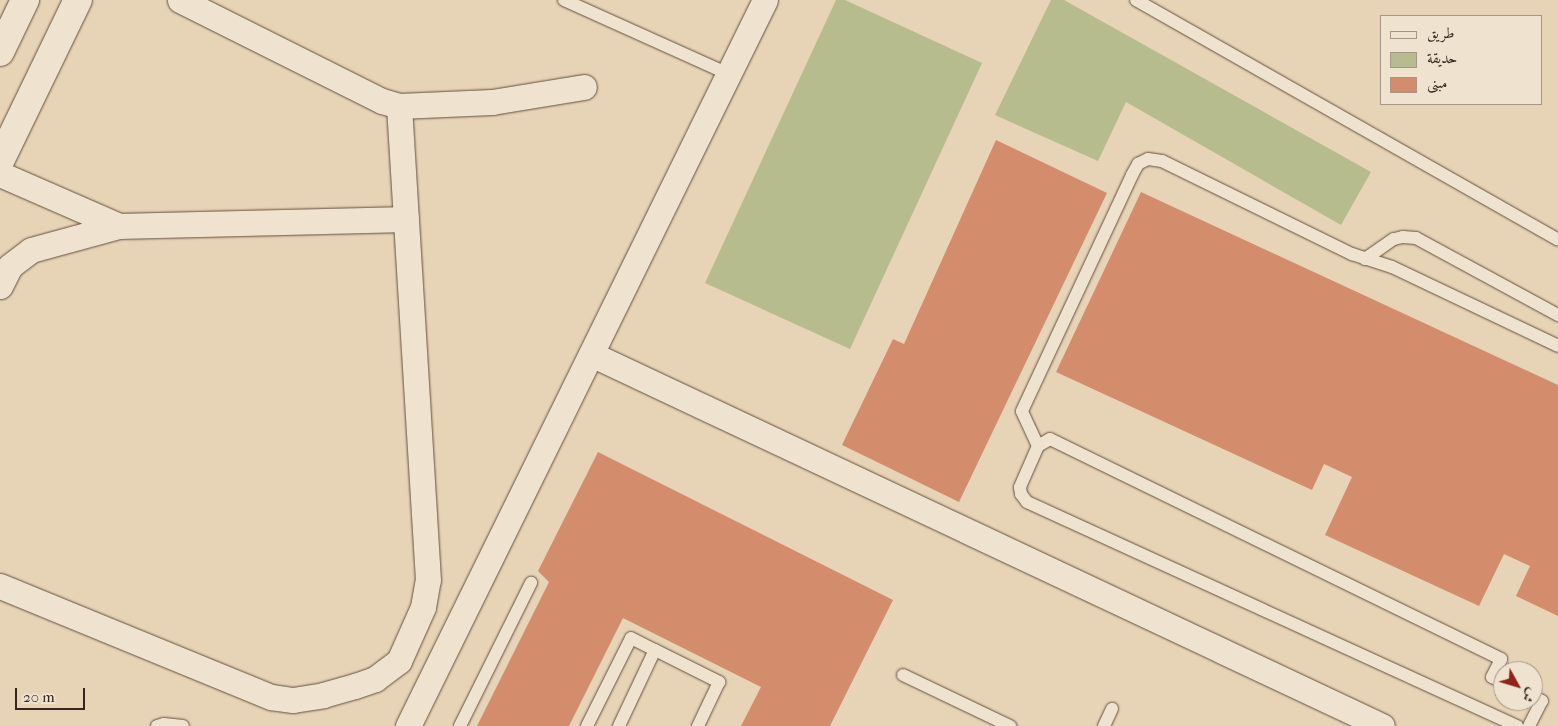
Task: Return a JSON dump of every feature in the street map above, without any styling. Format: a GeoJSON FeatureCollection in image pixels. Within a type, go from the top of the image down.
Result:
{"type":"FeatureCollection","features":[{"type":"Feature","properties":{"kind":"street"},"geometry":{"type":"LineString","coordinates":[[0,52],[25,0]]}},
{"type":"Feature","properties":{"kind":"street"},"geometry":{"type":"LineString","coordinates":[[0,161],[78,0]]}},
{"type":"Feature","properties":{"kind":"street"},"geometry":{"type":"LineString","coordinates":[[180,0],[382,101],[398,106],[492,102],[584,87]]}},
{"type":"Feature","properties":{"kind":"street"},"geometry":{"type":"LineString","coordinates":[[408,726],[765,0]]}},
{"type":"Feature","properties":{"kind":"street"},"geometry":{"type":"LineString","coordinates":[[0,586],[271,697],[293,700],[323,695],[375,679],[399,661],[423,607],[428,580],[398,106]]}},
{"type":"Feature","properties":{"kind":"street"},"geometry":{"type":"LineString","coordinates":[[0,174],[119,226]]}},
{"type":"Feature","properties":{"kind":"street"},"geometry":{"type":"LineString","coordinates":[[0,286],[10,266],[31,250],[119,226],[406,219]]}},
{"type":"Feature","properties":{"kind":"street"},"geometry":{"type":"LineString","coordinates":[[591,354],[1382,726]]}},
{"type":"Feature","properties":{"kind":"lane"},"geometry":{"type":"LineString","coordinates":[[564,0],[729,74]]}},
{"type":"Feature","properties":{"kind":"lane"},"geometry":{"type":"LineString","coordinates":[[1136,0],[1558,240]]}},
{"type":"Feature","properties":{"kind":"lane"},"geometry":{"type":"LineString","coordinates":[[1038,446],[1022,411],[1132,175],[1138,164],[1148,159],[1162,161],[1365,258],[1392,268],[1558,346]]}},
{"type":"Feature","properties":{"kind":"lane"},"geometry":{"type":"LineString","coordinates":[[1365,258],[1394,239],[1403,237],[1416,238],[1558,315]]}},
{"type":"Feature","properties":{"kind":"lane"},"geometry":{"type":"LineString","coordinates":[[1500,661],[1501,659],[1050,439],[1038,446],[1020,487],[1021,494],[1026,502],[1516,726]]}},
{"type":"Feature","properties":{"kind":"lane"},"geometry":{"type":"LineString","coordinates":[[460,726],[531,583]]}},
{"type":"Feature","properties":{"kind":"lane"},"geometry":{"type":"LineString","coordinates":[[587,726],[631,638],[720,682],[698,726]]}},
{"type":"Feature","properties":{"kind":"lane"},"geometry":{"type":"LineString","coordinates":[[619,726],[655,650]]}},
{"type":"Feature","properties":{"kind":"lane"},"geometry":{"type":"LineString","coordinates":[[903,675],[1010,726]]}},
{"type":"Feature","properties":{"kind":"lane"},"geometry":{"type":"LineString","coordinates":[[1104,726],[1112,709]]}},
{"type":"Feature","properties":{"kind":"lane"},"geometry":{"type":"LineString","coordinates":[[1529,726],[1537,711]]}},
{"type":"Feature","properties":{"kind":"lane"},"geometry":{"type":"LineString","coordinates":[[157,726],[164,724],[183,726]]}},
{"type":"Feature","properties":{"kind":"green space"},"geometry":{"type":"Polygon","coordinates":[[[836,0],[845,0],[982,63],[850,349],[705,283],[836,0]]]}},
{"type":"Feature","properties":{"kind":"green space"},"geometry":{"type":"Polygon","coordinates":[[[1051,0],[1064,0],[1371,172],[1341,225],[1126,102],[1098,161],[995,115],[1051,0]]]}},
{"type":"Feature","properties":{"kind":"building"},"geometry":{"type":"Polygon","coordinates":[[[996,140],[1107,193],[959,502],[842,445],[893,339],[904,344],[996,140]]]}},
{"type":"Feature","properties":{"kind":"building"},"geometry":{"type":"Polygon","coordinates":[[[1141,192],[1558,385],[1558,616],[1516,596],[1530,566],[1504,554],[1479,606],[1325,535],[1352,477],[1324,464],[1312,490],[1056,372],[1141,192]]]}},
{"type":"Feature","properties":{"kind":"building"},"geometry":{"type":"Polygon","coordinates":[[[598,452],[893,600],[830,726],[741,726],[761,687],[623,618],[569,726],[477,726],[549,582],[538,571],[598,452]]]}}]}
